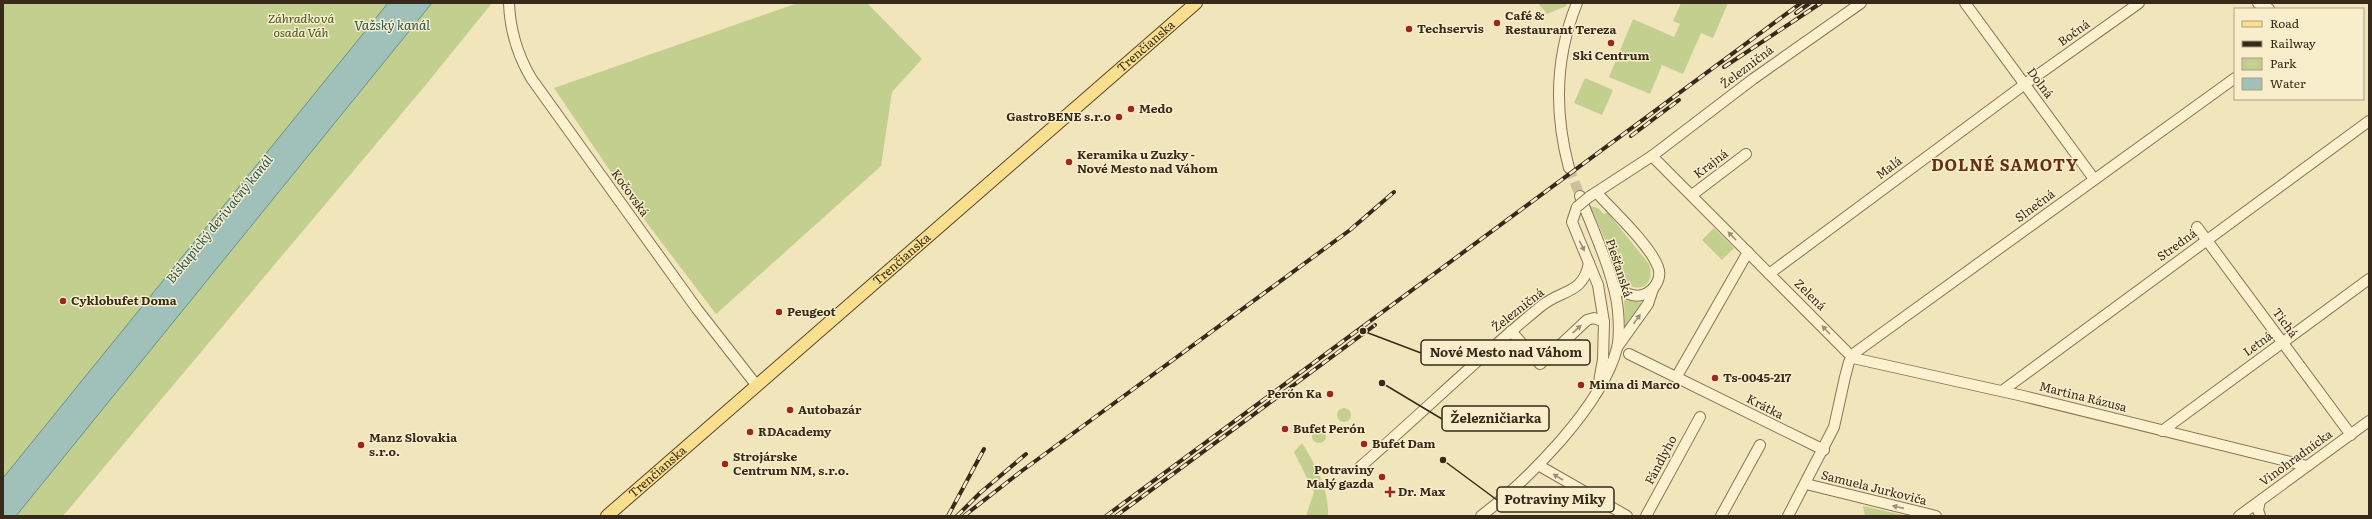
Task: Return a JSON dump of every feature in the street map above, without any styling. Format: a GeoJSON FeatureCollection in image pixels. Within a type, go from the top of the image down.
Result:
{"type":"FeatureCollection","features":[{"type":"Feature","properties":{"kind":"main road","name":"Trenčianska"},"geometry":{"type":"LineString","coordinates":[[608,516],[1196,3]]}},
{"type":"Feature","properties":{"kind":"street","name":"Kočovská"},"geometry":{"type":"LineString","coordinates":[[509,3],[511,28],[517,51],[531,78],[697,309],[757,386]]}},
{"type":"Feature","properties":{"kind":"street"},"geometry":{"type":"LineString","coordinates":[[1569,168],[1561,131],[1558,88],[1565,40],[1577,3]]}},
{"type":"Feature","properties":{"kind":"street","name":"Železničná"},"geometry":{"type":"LineString","coordinates":[[1360,467],[1542,305],[1571,290],[1584,280],[1589,263],[1572,222],[1576,207],[1589,195],[1652,156],[1766,69],[1861,3]]}},
{"type":"Feature","properties":{"kind":"street","name":"Dolná"},"geometry":{"type":"LineString","coordinates":[[1965,3],[2094,178]]}},
{"type":"Feature","properties":{"kind":"street","name":"Bočná"},"geometry":{"type":"LineString","coordinates":[[2025,84],[2139,3]]}},
{"type":"Feature","properties":{"kind":"street"},"geometry":{"type":"LineString","coordinates":[[2258,3],[2267,8]]}},
{"type":"Feature","properties":{"kind":"street","name":"Slnečná"},"geometry":{"type":"LineString","coordinates":[[1853,358],[1856,352],[2094,178],[2234,79]]}},
{"type":"Feature","properties":{"kind":"street","name":"Malá"},"geometry":{"type":"LineString","coordinates":[[1769,274],[2025,84]]}},
{"type":"Feature","properties":{"kind":"street","name":"Stredná"},"geometry":{"type":"LineString","coordinates":[[2002,391],[2369,121]]}},
{"type":"Feature","properties":{"kind":"street","name":"Krajná"},"geometry":{"type":"LineString","coordinates":[[1692,194],[1746,154]]}},
{"type":"Feature","properties":{"kind":"street","name":"Zelená"},"geometry":{"type":"LineString","coordinates":[[1652,156],[1692,194],[1853,358]]}},
{"type":"Feature","properties":{"kind":"street"},"geometry":{"type":"LineString","coordinates":[[1589,195],[1636,236],[1658,266],[1659,279],[1653,289],[1648,304],[1617,347]]}},
{"type":"Feature","properties":{"kind":"street","name":"Piešťanská"},"geometry":{"type":"LineString","coordinates":[[1481,516],[1538,466],[1580,416],[1609,369],[1617,347],[1619,322],[1613,285],[1589,195]]}},
{"type":"Feature","properties":{"kind":"street","name":"Tichá"},"geometry":{"type":"LineString","coordinates":[[2197,227],[2351,435]]}},
{"type":"Feature","properties":{"kind":"street"},"geometry":{"type":"LineString","coordinates":[[1677,376],[1748,252]]}},
{"type":"Feature","properties":{"kind":"street"},"geometry":{"type":"LineString","coordinates":[[1589,263],[1598,285],[1604,322],[1604,343],[1598,380],[1599,386]]}},
{"type":"Feature","properties":{"kind":"street","name":"Letná"},"geometry":{"type":"LineString","coordinates":[[2162,431],[2369,279]]}},
{"type":"Feature","properties":{"kind":"street"},"geometry":{"type":"LineString","coordinates":[[1613,285],[1631,295],[1644,295],[1653,289]]}},
{"type":"Feature","properties":{"kind":"street"},"geometry":{"type":"LineString","coordinates":[[1511,331],[1540,364],[1587,320],[1594,318],[1604,322]]}},
{"type":"Feature","properties":{"kind":"street","name":"Krátka"},"geometry":{"type":"LineString","coordinates":[[1630,354],[1677,376],[1782,431],[1824,450]]}},
{"type":"Feature","properties":{"kind":"street"},"geometry":{"type":"LineString","coordinates":[[1788,516],[1824,450],[1834,427],[1849,362],[1853,358]]}},
{"type":"Feature","properties":{"kind":"street","name":"Martina Rázusa"},"geometry":{"type":"LineString","coordinates":[[1853,358],[2002,391],[2307,466]]}},
{"type":"Feature","properties":{"kind":"street","name":"Fándlyho"},"geometry":{"type":"LineString","coordinates":[[1646,516],[1700,417]]}},
{"type":"Feature","properties":{"kind":"street","name":"Vinohradnícka"},"geometry":{"type":"LineString","coordinates":[[2239,516],[2369,421]]}},
{"type":"Feature","properties":{"kind":"street"},"geometry":{"type":"LineString","coordinates":[[1721,516],[1760,445]]}},
{"type":"Feature","properties":{"kind":"street"},"geometry":{"type":"LineString","coordinates":[[1538,466],[1627,516]]}},
{"type":"Feature","properties":{"kind":"street","name":"Samuela Jurkoviča"},"geometry":{"type":"LineString","coordinates":[[1806,484],[1936,516]]}},
{"type":"Feature","properties":{"kind":"street"},"geometry":{"type":"LineString","coordinates":[[2260,501],[2258,510],[2260,516]]}},
{"type":"Feature","properties":{"kind":"green space","name":"Záhradková osada Váh"},"geometry":{"type":"Polygon","coordinates":[[[3,3],[388,3],[3,478],[3,3]]]}},
{"type":"Feature","properties":{"kind":"green space"},"geometry":{"type":"Polygon","coordinates":[[[432,3],[492,3],[424,87],[63,516],[16,516],[432,3]]]}},
{"type":"Feature","properties":{"kind":"green space"},"geometry":{"type":"Polygon","coordinates":[[[798,3],[867,3],[922,59],[892,92],[881,166],[716,314],[634,206],[554,88],[798,3]]]}},
{"type":"Feature","properties":{"kind":"green space"},"geometry":{"type":"Polygon","coordinates":[[[1538,3],[1567,3],[1566,6],[1547,14],[1538,3]]]}},
{"type":"Feature","properties":{"kind":"green space"},"geometry":{"type":"Polygon","coordinates":[[[1681,3],[1728,3],[1713,38],[1701,33],[1683,74],[1662,65],[1650,94],[1609,77],[1633,19],[1674,37],[1680,24],[1673,21],[1681,3]]]}},
{"type":"Feature","properties":{"kind":"green space"},"geometry":{"type":"Polygon","coordinates":[[[1585,78],[1613,90],[1602,115],[1574,103],[1585,78]]]}},
{"type":"Feature","properties":{"kind":"green space"},"geometry":{"type":"Polygon","coordinates":[[[1590,206],[1598,208],[1604,214],[1607,212],[1649,264],[1651,272],[1650,278],[1643,286],[1638,288],[1632,287],[1619,275],[1590,206]]]}},
{"type":"Feature","properties":{"kind":"green space"},"geometry":{"type":"Polygon","coordinates":[[[1714,228],[1734,248],[1722,260],[1702,240],[1714,228]]]}},
{"type":"Feature","properties":{"kind":"green space"},"geometry":{"type":"Polygon","coordinates":[[[1624,300],[1643,303],[1625,329],[1624,300]]]}},
{"type":"Feature","properties":{"kind":"green space"},"geometry":{"type":"Polygon","coordinates":[[[1341,408],[1347,408],[1351,412],[1351,418],[1347,422],[1341,422],[1337,418],[1337,412],[1341,408]]]}},
{"type":"Feature","properties":{"kind":"green space"},"geometry":{"type":"Polygon","coordinates":[[[1316,429],[1322,429],[1326,433],[1326,439],[1322,443],[1316,443],[1312,439],[1312,433],[1316,429]]]}},
{"type":"Feature","properties":{"kind":"green space"},"geometry":{"type":"Polygon","coordinates":[[[1302,443],[1321,478],[1328,506],[1328,516],[1306,516],[1314,492],[1294,452],[1302,443]]]}},
{"type":"Feature","properties":{"kind":"green space"},"geometry":{"type":"Polygon","coordinates":[[[1863,506],[1907,516],[1865,516],[1863,506]]]}},
{"type":"Feature","properties":{"kind":"water","name":"Važský kanál"},"geometry":{"type":"Polygon","coordinates":[[[388,3],[432,3],[16,516],[3,516],[3,478],[388,3]]]}},
{"type":"Feature","properties":{"kind":"tunnel"},"geometry":{"type":"LineString","coordinates":[[1569,168],[1580,196]]}},
{"type":"Feature","properties":{"kind":"railway"},"geometry":{"type":"LineString","coordinates":[[1106,516],[1801,3]]}},
{"type":"Feature","properties":{"kind":"railway"},"geometry":{"type":"LineString","coordinates":[[1796,13],[1810,3]]}},
{"type":"Feature","properties":{"kind":"railway"},"geometry":{"type":"LineString","coordinates":[[1724,67],[1821,3]]}},
{"type":"Feature","properties":{"kind":"railway"},"geometry":{"type":"LineString","coordinates":[[1631,136],[1679,100]]}},
{"type":"Feature","properties":{"kind":"railway"},"geometry":{"type":"LineString","coordinates":[[964,516],[1019,473],[1350,230],[1394,192]]}},
{"type":"Feature","properties":{"kind":"railway"},"geometry":{"type":"LineString","coordinates":[[1116,516],[1375,325]]}},
{"type":"Feature","properties":{"kind":"railway"},"geometry":{"type":"LineString","coordinates":[[948,516],[984,449]]}},
{"type":"Feature","properties":{"kind":"railway"},"geometry":{"type":"LineString","coordinates":[[957,516],[980,493],[1026,454]]}},
{"type":"Feature","properties":{"kind":"place","name":"Café & Restaurant Tereza"},"geometry":{"type":"Point","coordinates":[1497,23]}},
{"type":"Feature","properties":{"kind":"place","name":"Techservis"},"geometry":{"type":"Point","coordinates":[1409,29]}},
{"type":"Feature","properties":{"kind":"place","name":"Ski Centrum"},"geometry":{"type":"Point","coordinates":[1611,43]}},
{"type":"Feature","properties":{"kind":"place","name":"Medo"},"geometry":{"type":"Point","coordinates":[1131,109]}},
{"type":"Feature","properties":{"kind":"place","name":"GastroBENE s.r.o"},"geometry":{"type":"Point","coordinates":[1119,117]}},
{"type":"Feature","properties":{"kind":"place","name":"Keramika u Zuzky - Nové Mesto nad Váhom"},"geometry":{"type":"Point","coordinates":[1069,162]}},
{"type":"Feature","properties":{"kind":"place","name":"Cyklobufet Doma"},"geometry":{"type":"Point","coordinates":[63,301]}},
{"type":"Feature","properties":{"kind":"place","name":"Peugeot"},"geometry":{"type":"Point","coordinates":[779,312]}},
{"type":"Feature","properties":{"kind":"place","name":"Nové Mesto nad Váhom"},"geometry":{"type":"Point","coordinates":[1363,331]}},
{"type":"Feature","properties":{"kind":"place","name":"Ts-0045-217"},"geometry":{"type":"Point","coordinates":[1715,378]}},
{"type":"Feature","properties":{"kind":"place","name":"Železničiarka"},"geometry":{"type":"Point","coordinates":[1382,383]}},
{"type":"Feature","properties":{"kind":"place","name":"Mima di Marco"},"geometry":{"type":"Point","coordinates":[1581,385]}},
{"type":"Feature","properties":{"kind":"place","name":"Perón Ka"},"geometry":{"type":"Point","coordinates":[1330,394]}},
{"type":"Feature","properties":{"kind":"place","name":"Autobazár"},"geometry":{"type":"Point","coordinates":[790,410]}},
{"type":"Feature","properties":{"kind":"place","name":"Bufet Perón"},"geometry":{"type":"Point","coordinates":[1285,429]}},
{"type":"Feature","properties":{"kind":"place","name":"RDAcademy"},"geometry":{"type":"Point","coordinates":[750,432]}},
{"type":"Feature","properties":{"kind":"place","name":"Bufet Dam"},"geometry":{"type":"Point","coordinates":[1364,444]}},
{"type":"Feature","properties":{"kind":"place","name":"Manz Slovakia s.r.o."},"geometry":{"type":"Point","coordinates":[361,445]}},
{"type":"Feature","properties":{"kind":"place","name":"Potraviny Miky"},"geometry":{"type":"Point","coordinates":[1443,460]}},
{"type":"Feature","properties":{"kind":"place","name":"Strojárske Centrum NM, s.r.o."},"geometry":{"type":"Point","coordinates":[725,464]}},
{"type":"Feature","properties":{"kind":"place","name":"Potraviny Malý gazda"},"geometry":{"type":"Point","coordinates":[1382,477]}},
{"type":"Feature","properties":{"kind":"place","name":"Dr. Max"},"geometry":{"type":"Point","coordinates":[1390,492]}},
{"type":"Feature","properties":{"kind":"district","name":"DOLNÉ SAMOTY"},"geometry":{"type":"Point","coordinates":[2005,165]}},
{"type":"Feature","properties":{"kind":"water label","name":"Biskupický derivačný kanál"},"geometry":{"type":"Point","coordinates":[219,219]}}]}
